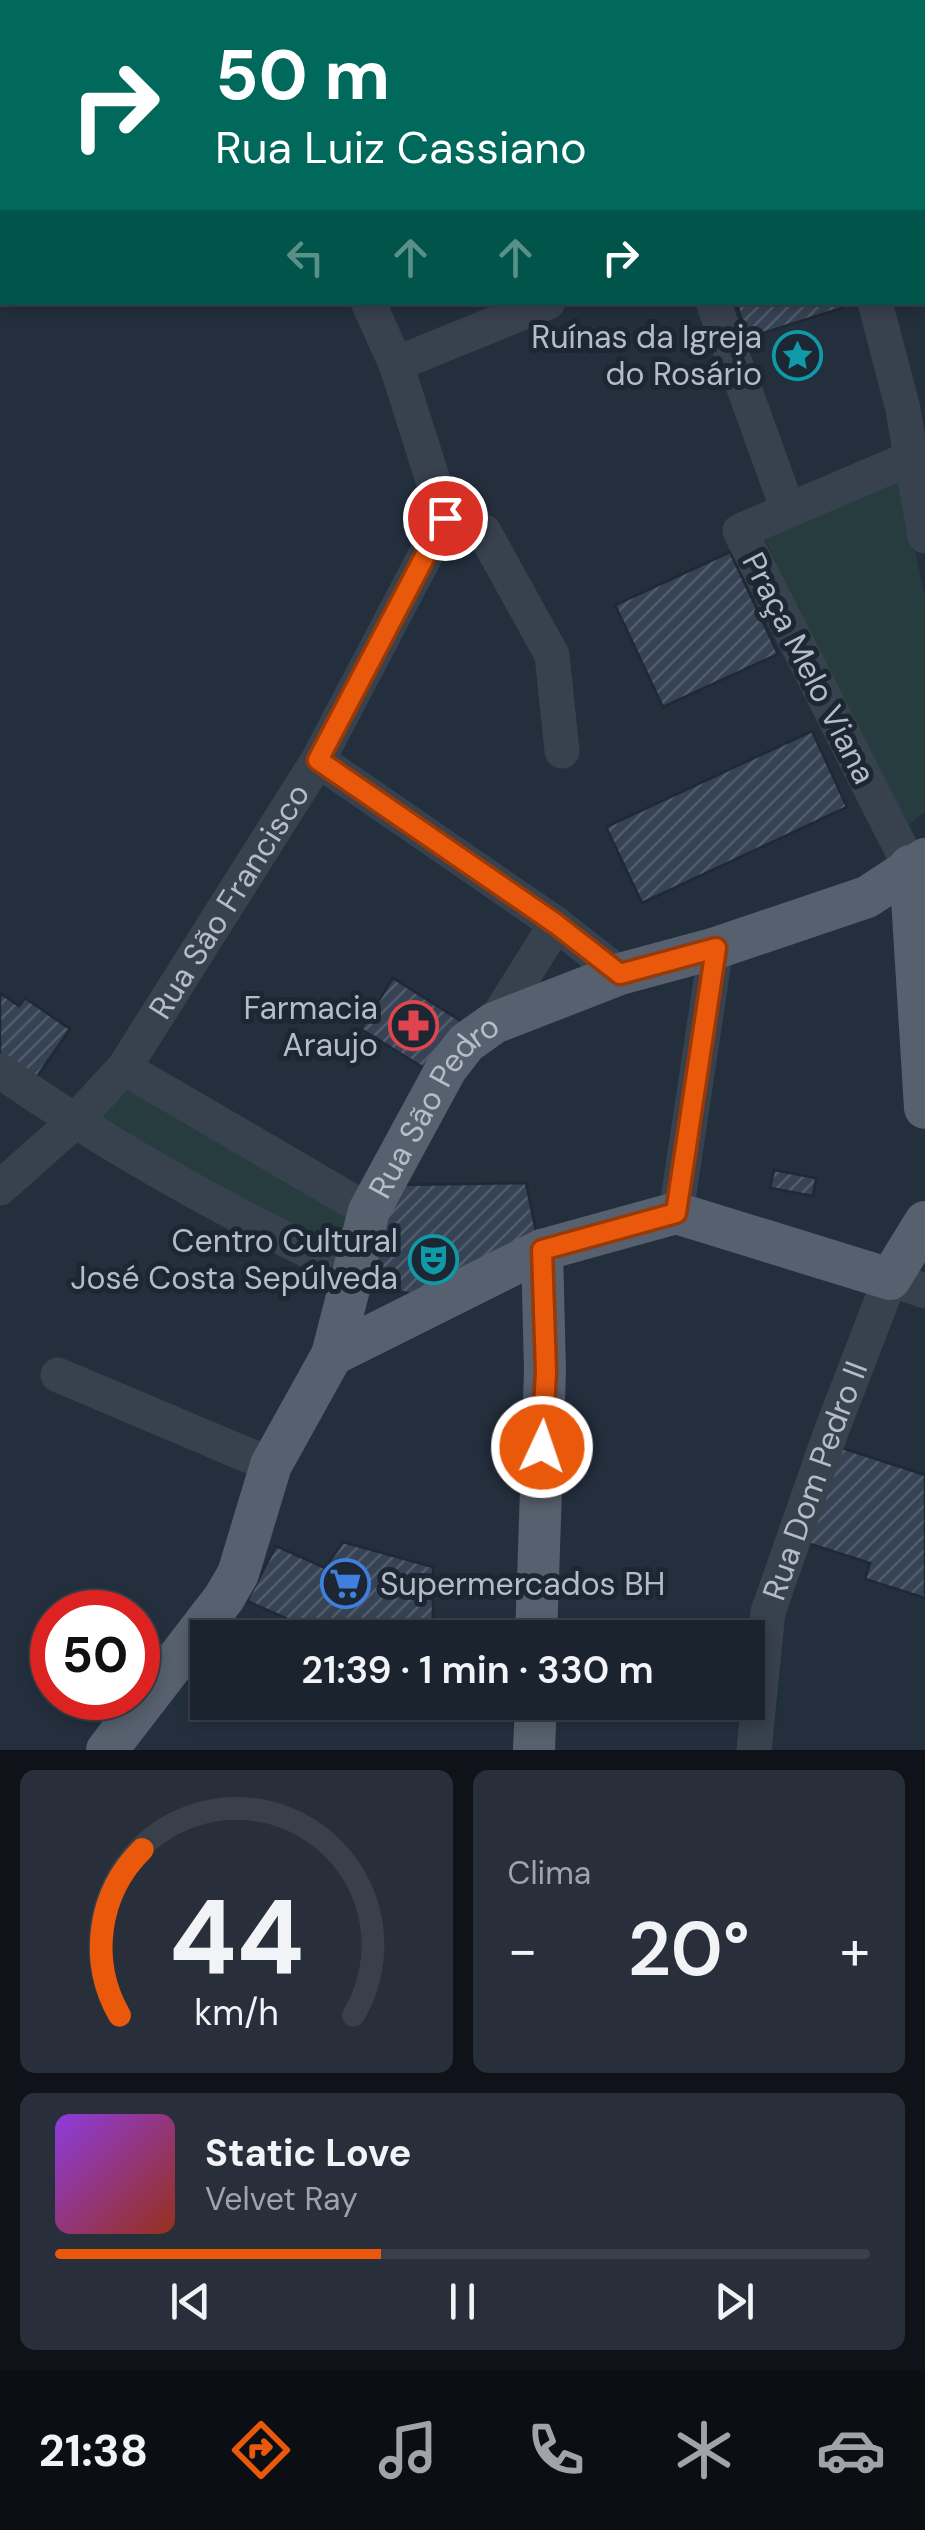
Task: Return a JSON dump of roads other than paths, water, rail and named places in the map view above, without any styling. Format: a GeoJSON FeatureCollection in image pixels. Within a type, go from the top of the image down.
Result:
{"type":"FeatureCollection","features":[{"type":"Feature","properties":{"kind":"main road","name":"Rua São Pedro"},"geometry":{"type":"LineString","coordinates":[[107,1750],[224,1598],[238,1574],[271,1465],[332,1355],[369,1211],[446,1069],[466,1044],[494,1023],[620,974],[716,948],[867,896],[918,862]]}},
{"type":"Feature","properties":{"kind":"main road"},"geometry":{"type":"LineString","coordinates":[[918,862],[925,1108]]}},
{"type":"Feature","properties":{"kind":"main road"},"geometry":{"type":"LineString","coordinates":[[332,1355],[542,1250],[676,1213],[908,1285],[925,1222]]}},
{"type":"Feature","properties":{"kind":"main road"},"geometry":{"type":"LineString","coordinates":[[537,1620],[546,1371],[542,1250]]}},
{"type":"Feature","properties":{"kind":"main road"},"geometry":{"type":"LineString","coordinates":[[534,1750],[535,1720]]}},
{"type":"Feature","properties":{"kind":"street"},"geometry":{"type":"LineString","coordinates":[[369,305],[396,364],[445,518],[484,532],[552,655],[562,750]]}},
{"type":"Feature","properties":{"kind":"street"},"geometry":{"type":"LineString","coordinates":[[396,364],[541,305]]}},
{"type":"Feature","properties":{"kind":"street"},"geometry":{"type":"LineString","coordinates":[[714,305],[788,510]]}},
{"type":"Feature","properties":{"kind":"street"},"geometry":{"type":"LineString","coordinates":[[875,305],[914,409],[912,458],[925,536]]}},
{"type":"Feature","properties":{"kind":"street","name":"Praça Melo Viana"},"geometry":{"type":"LineString","coordinates":[[912,458],[740,530],[918,862]]}},
{"type":"Feature","properties":{"kind":"street","name":"Rua São Francisco"},"geometry":{"type":"LineString","coordinates":[[0,1188],[74,1122],[124,1068],[318,760],[445,518]]}},
{"type":"Feature","properties":{"kind":"street"},"geometry":{"type":"LineString","coordinates":[[318,760],[556,924],[620,974]]}},
{"type":"Feature","properties":{"kind":"street"},"geometry":{"type":"LineString","coordinates":[[494,1023],[556,924]]}},
{"type":"Feature","properties":{"kind":"street"},"geometry":{"type":"LineString","coordinates":[[676,1213],[716,948]]}},
{"type":"Feature","properties":{"kind":"street"},"geometry":{"type":"LineString","coordinates":[[124,1068],[369,1211]]}},
{"type":"Feature","properties":{"kind":"street"},"geometry":{"type":"LineString","coordinates":[[0,1071],[74,1122],[285,1240],[352,1272]]}},
{"type":"Feature","properties":{"kind":"street","name":"Rua Dom Pedro II"},"geometry":{"type":"LineString","coordinates":[[754,1750],[768,1612],[831,1432],[908,1285]]}},
{"type":"Feature","properties":{"kind":"street"},"geometry":{"type":"LineString","coordinates":[[58,1376],[271,1465]]}},
{"type":"Feature","properties":{"kind":"place","name":"Ruínas da Igreja do Rosário"},"geometry":{"type":"Point","coordinates":[797,355]}},
{"type":"Feature","properties":{"kind":"place","name":"Farmacia Araujo"},"geometry":{"type":"Point","coordinates":[413,1026]}},
{"type":"Feature","properties":{"kind":"place","name":"Centro Cultural José Costa Sepúlveda"},"geometry":{"type":"Point","coordinates":[433,1259]}},
{"type":"Feature","properties":{"kind":"place","name":"Supermercados BH"},"geometry":{"type":"Point","coordinates":[345,1584]}}]}
